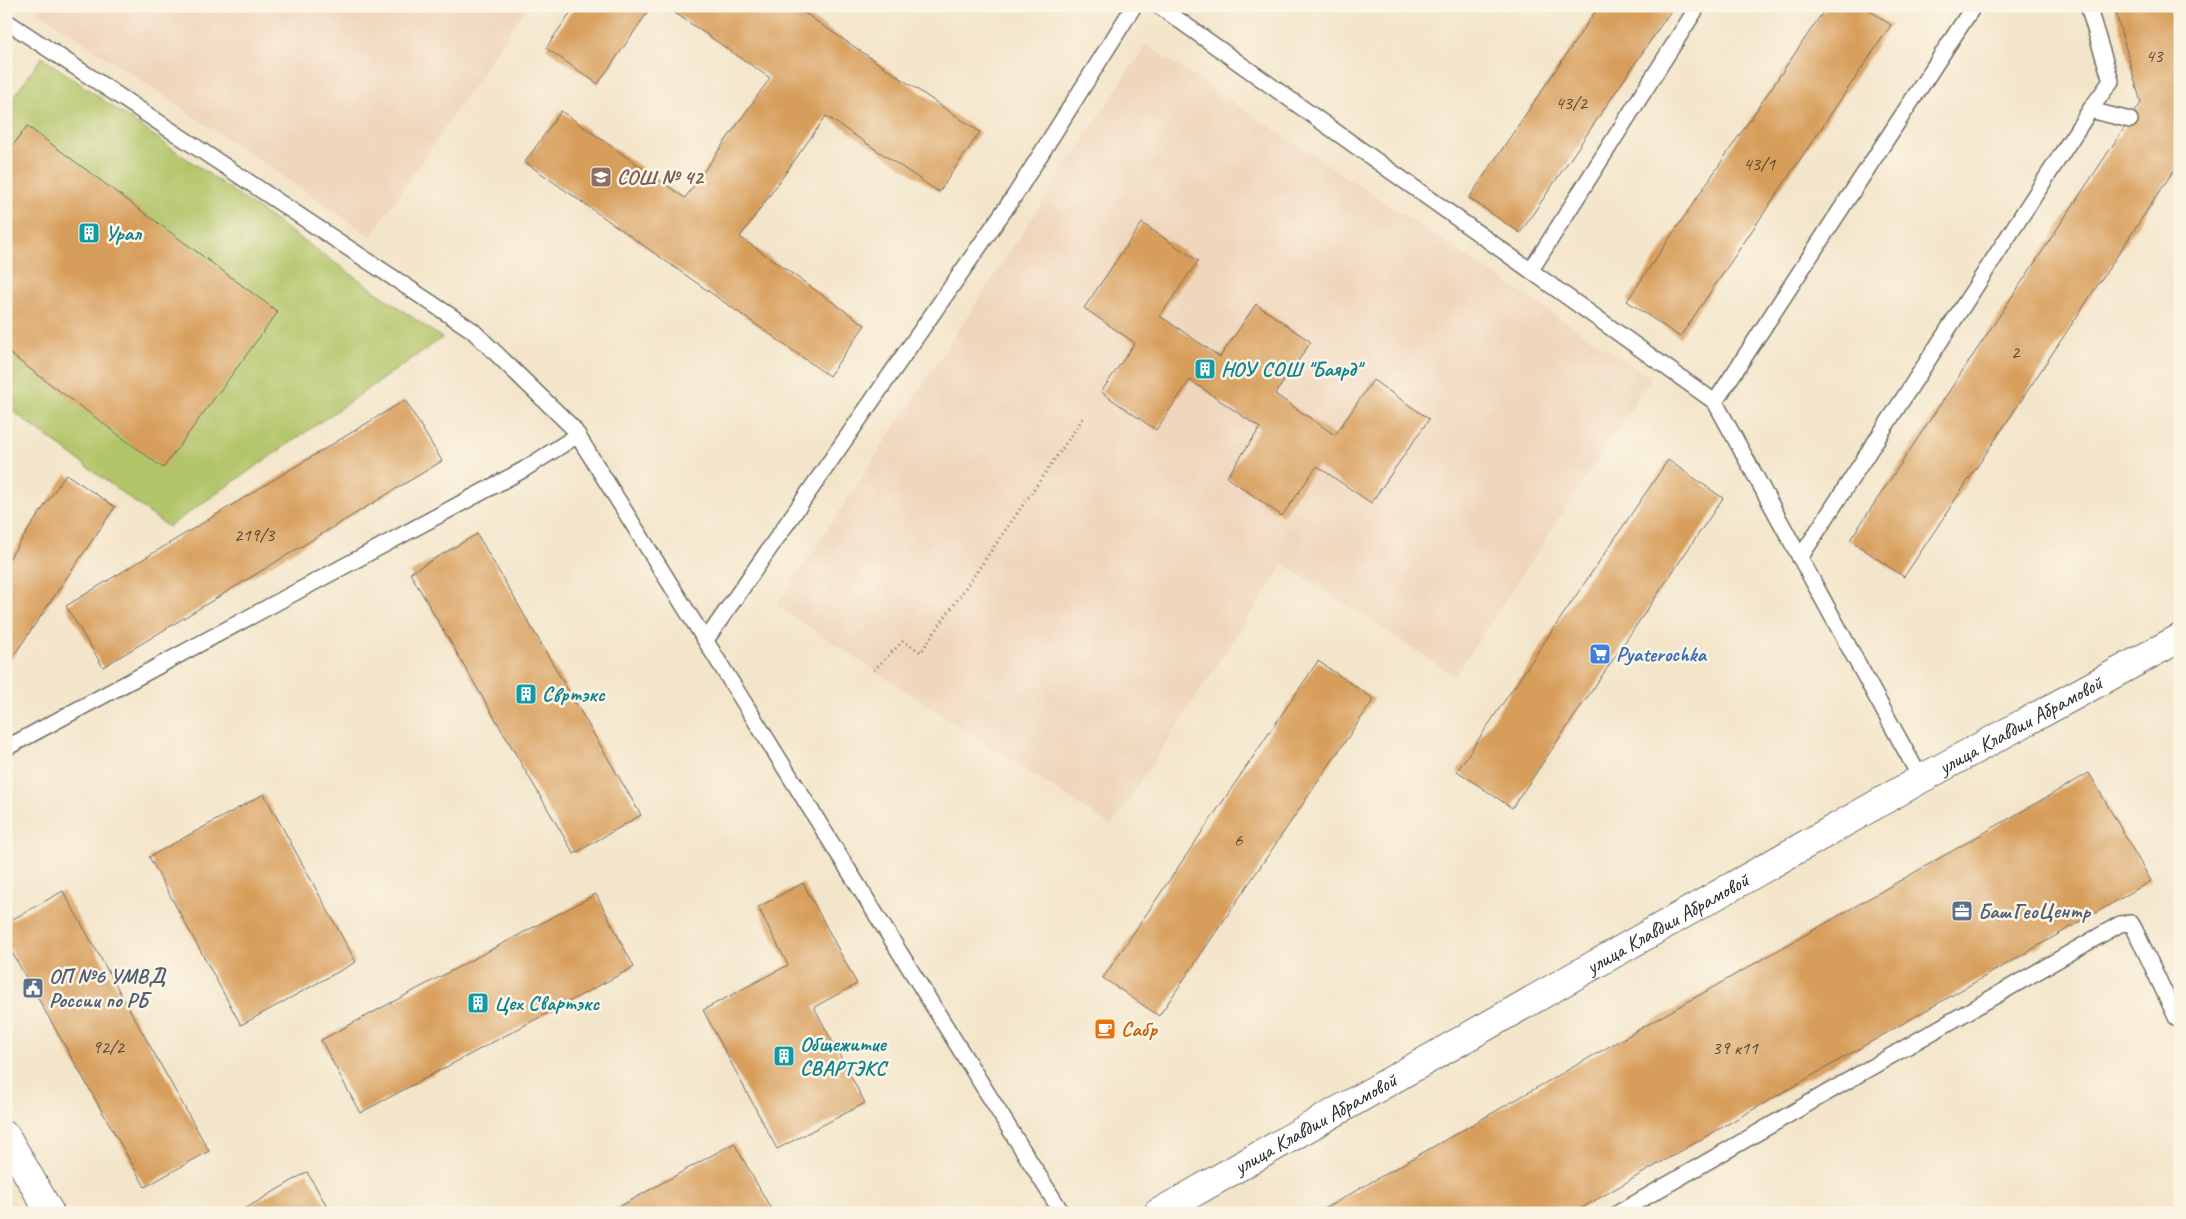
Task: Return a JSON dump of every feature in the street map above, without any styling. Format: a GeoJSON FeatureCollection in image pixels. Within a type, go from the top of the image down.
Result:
{"type":"FeatureCollection","features":[{"type":"Feature","properties":{"kind":"street","name":"улица Клавдии Абрамовой"},"geometry":{"type":"LineString","coordinates":[[1163,1211],[1921,779],[2180,638]]}},
{"type":"Feature","properties":{"kind":"street"},"geometry":{"type":"LineString","coordinates":[[6,1136],[50,1213]]}},
{"type":"Feature","properties":{"kind":"lane"},"geometry":{"type":"LineString","coordinates":[[706,640],[1015,195],[1134,6]]}},
{"type":"Feature","properties":{"kind":"lane"},"geometry":{"type":"LineString","coordinates":[[1159,6],[1716,402],[1921,779]]}},
{"type":"Feature","properties":{"kind":"lane"},"geometry":{"type":"LineString","coordinates":[[1531,270],[1698,6]]}},
{"type":"Feature","properties":{"kind":"lane"},"geometry":{"type":"LineString","coordinates":[[1716,402],[1971,10],[1966,6]]}},
{"type":"Feature","properties":{"kind":"lane"},"geometry":{"type":"LineString","coordinates":[[1800,558],[2090,110],[2111,82],[2088,6]]}},
{"type":"Feature","properties":{"kind":"lane"},"geometry":{"type":"LineString","coordinates":[[6,21],[472,330],[573,428],[1062,1213]]}},
{"type":"Feature","properties":{"kind":"lane"},"geometry":{"type":"LineString","coordinates":[[2090,110],[2130,120]]}},
{"type":"Feature","properties":{"kind":"lane"},"geometry":{"type":"LineString","coordinates":[[6,748],[523,470],[578,435]]}},
{"type":"Feature","properties":{"kind":"lane"},"geometry":{"type":"LineString","coordinates":[[1618,1213],[2120,924],[2131,923],[2177,1018],[2180,1020]]}},
{"type":"Feature","properties":{"kind":"path"},"geometry":{"type":"LineString","coordinates":[[874,670],[903,640],[921,652],[1084,417]]}},
{"type":"Feature","properties":{"kind":"shaded area"},"geometry":{"type":"Polygon","coordinates":[[[41,6],[527,6],[371,236],[38,11],[41,6]]]}},
{"type":"Feature","properties":{"kind":"shaded area"},"geometry":{"type":"Polygon","coordinates":[[[1146,45],[1651,378],[1455,676],[1284,564],[1111,826],[777,606],[1146,45]]]}},
{"type":"Feature","properties":{"kind":"green space"},"geometry":{"type":"Polygon","coordinates":[[[42,57],[442,338],[168,527],[6,406],[6,108],[42,57]]]}},
{"type":"Feature","properties":{"kind":"building"},"geometry":{"type":"Polygon","coordinates":[[[575,6],[652,6],[598,84],[546,48],[575,6]]]}},
{"type":"Feature","properties":{"kind":"building","name":"СОШ № 42"},"geometry":{"type":"Polygon","coordinates":[[[665,6],[794,6],[980,132],[939,192],[826,116],[740,237],[865,325],[829,376],[525,162],[561,111],[685,198],[770,78],[665,6]]]}},
{"type":"Feature","properties":{"kind":"building"},"geometry":{"type":"Polygon","coordinates":[[[1599,6],[1674,6],[1520,233],[1469,198],[1599,6]]]}},
{"type":"Feature","properties":{"kind":"building"},"geometry":{"type":"Polygon","coordinates":[[[1827,6],[1863,6],[1891,25],[1680,337],[1627,301],[1827,6]]]}},
{"type":"Feature","properties":{"kind":"building"},"geometry":{"type":"Polygon","coordinates":[[[2114,6],[2180,6],[2180,161],[1904,577],[1850,540],[2141,103],[2114,6]]]}},
{"type":"Feature","properties":{"kind":"building","name":"Урал"},"geometry":{"type":"Polygon","coordinates":[[[27,126],[278,312],[163,468],[6,351],[6,155],[27,126]]]}},
{"type":"Feature","properties":{"kind":"building","name":"НОУ СОШ \"Баярд\""},"geometry":{"type":"Polygon","coordinates":[[[1142,223],[1198,261],[1160,316],[1220,357],[1256,304],[1311,342],[1275,394],[1335,435],[1373,380],[1429,419],[1371,503],[1317,466],[1282,516],[1227,477],[1260,428],[1190,380],[1156,430],[1101,392],[1135,343],[1084,308],[1142,223]]]}},
{"type":"Feature","properties":{"kind":"building"},"geometry":{"type":"Polygon","coordinates":[[[405,400],[442,461],[103,667],[66,606],[405,400]]]}},
{"type":"Feature","properties":{"kind":"building"},"geometry":{"type":"Polygon","coordinates":[[[1668,460],[1723,498],[1512,808],[1457,771],[1668,460]]]}},
{"type":"Feature","properties":{"kind":"building"},"geometry":{"type":"Polygon","coordinates":[[[66,474],[115,507],[6,667],[6,563],[66,474]]]}},
{"type":"Feature","properties":{"kind":"building","name":"Свртэкс"},"geometry":{"type":"Polygon","coordinates":[[[477,534],[641,815],[574,854],[410,573],[477,534]]]}},
{"type":"Feature","properties":{"kind":"building"},"geometry":{"type":"Polygon","coordinates":[[[1318,661],[1374,699],[1159,1016],[1103,978],[1318,661]]]}},
{"type":"Feature","properties":{"kind":"building"},"geometry":{"type":"Polygon","coordinates":[[[2089,773],[2151,881],[1573,1213],[1317,1213],[2089,773]]]}},
{"type":"Feature","properties":{"kind":"building"},"geometry":{"type":"Polygon","coordinates":[[[264,794],[356,962],[241,1025],[149,857],[264,794]]]}},
{"type":"Feature","properties":{"kind":"building","name":"Общежитие СВАРТЭКС"},"geometry":{"type":"Polygon","coordinates":[[[803,883],[857,984],[814,1007],[865,1103],[777,1149],[703,1010],[788,965],[758,907],[803,883]]]}},
{"type":"Feature","properties":{"kind":"building"},"geometry":{"type":"Polygon","coordinates":[[[63,891],[209,1151],[145,1187],[6,942],[6,923],[63,891]]]}},
{"type":"Feature","properties":{"kind":"building","name":"Цех Свартэкс"},"geometry":{"type":"Polygon","coordinates":[[[596,894],[634,967],[360,1113],[321,1040],[596,894]]]}},
{"type":"Feature","properties":{"kind":"building"},"geometry":{"type":"Polygon","coordinates":[[[734,1143],[771,1209],[764,1213],[608,1213],[734,1143]]]}},
{"type":"Feature","properties":{"kind":"building"},"geometry":{"type":"Polygon","coordinates":[[[307,1172],[331,1213],[238,1213],[307,1172]]]}},
{"type":"Feature","properties":{"kind":"place","name":"СОШ № 42"},"geometry":{"type":"Point","coordinates":[601,177]}},
{"type":"Feature","properties":{"kind":"place","name":"Урал"},"geometry":{"type":"Point","coordinates":[89,233]}},
{"type":"Feature","properties":{"kind":"place","name":"НОУ СОШ \"Баярд\""},"geometry":{"type":"Point","coordinates":[1205,369]}},
{"type":"Feature","properties":{"kind":"place","name":"Pyaterochka"},"geometry":{"type":"Point","coordinates":[1600,654]}},
{"type":"Feature","properties":{"kind":"place","name":"Свртэкс"},"geometry":{"type":"Point","coordinates":[526,694]}},
{"type":"Feature","properties":{"kind":"place","name":"БашГеоЦентр"},"geometry":{"type":"Point","coordinates":[1962,911]}},
{"type":"Feature","properties":{"kind":"place","name":"ОП №6 УМВД России по РБ"},"geometry":{"type":"Point","coordinates":[33,988]}},
{"type":"Feature","properties":{"kind":"place","name":"Цех Свартэкс"},"geometry":{"type":"Point","coordinates":[478,1003]}},
{"type":"Feature","properties":{"kind":"place","name":"Сабр"},"geometry":{"type":"Point","coordinates":[1105,1029]}},
{"type":"Feature","properties":{"kind":"place","name":"Общежитие СВАРТЭКС"},"geometry":{"type":"Point","coordinates":[784,1056]}}]}
